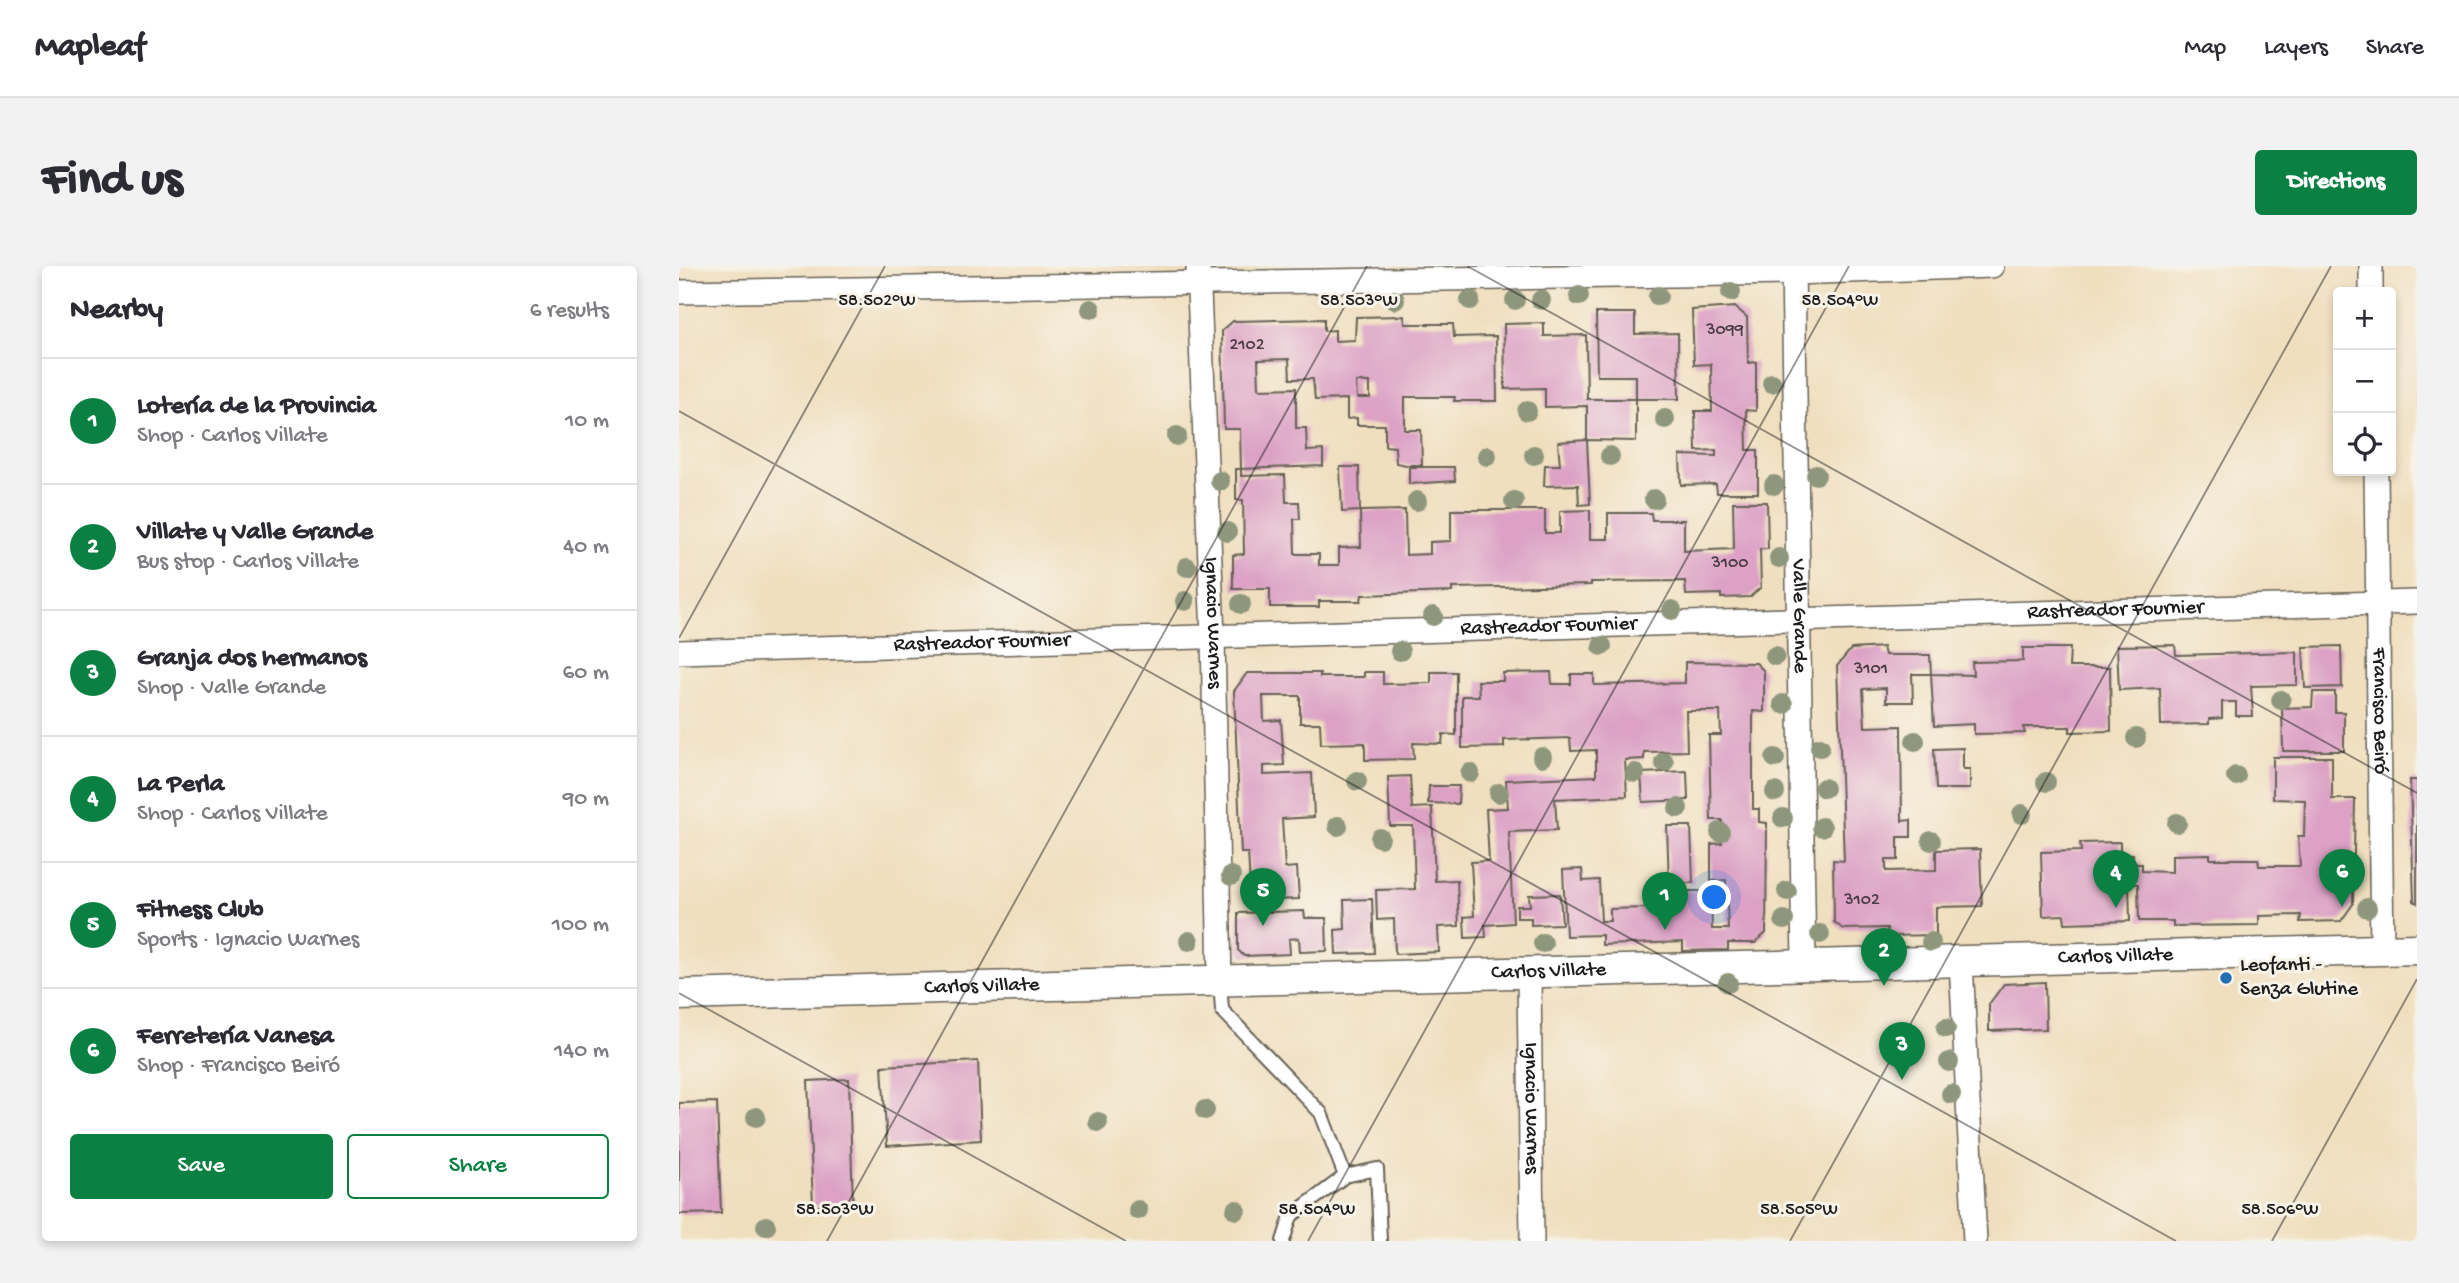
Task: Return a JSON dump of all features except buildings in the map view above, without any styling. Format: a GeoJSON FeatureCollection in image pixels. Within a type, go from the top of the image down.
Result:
{"type":"FeatureCollection","features":[{"type":"Feature","properties":{"kind":"street"},"geometry":{"type":"LineString","coordinates":[[679,292],[1198,274],[1992,266]]}},
{"type":"Feature","properties":{"kind":"street"},"geometry":{"type":"LineString","coordinates":[[2371,266],[2371,287]]}},
{"type":"Feature","properties":{"kind":"street","name":"Valle Grande"},"geometry":{"type":"LineString","coordinates":[[1793,270],[1804,965]]}},
{"type":"Feature","properties":{"kind":"street","name":"Ignacio Warnes"},"geometry":{"type":"LineString","coordinates":[[1198,274],[1213,637],[1220,981]]}},
{"type":"Feature","properties":{"kind":"street","name":"Francisco Beiró"},"geometry":{"type":"LineString","coordinates":[[2375,476],[2382,950]]}},
{"type":"Feature","properties":{"kind":"street","name":"Rastreador Fournier"},"geometry":{"type":"LineString","coordinates":[[679,652],[2417,602]]}},
{"type":"Feature","properties":{"kind":"street","name":"Carlos Villate"},"geometry":{"type":"LineString","coordinates":[[679,995],[2417,949]]}},
{"type":"Feature","properties":{"kind":"street"},"geometry":{"type":"LineString","coordinates":[[1961,961],[1975,1241]]}},
{"type":"Feature","properties":{"kind":"street","name":"Ignacio Warnes"},"geometry":{"type":"LineString","coordinates":[[1529,973],[1532,1241]]}},
{"type":"Feature","properties":{"kind":"lane"},"geometry":{"type":"LineString","coordinates":[[1220,981],[1222,1010],[1321,1113],[1345,1176]]}},
{"type":"Feature","properties":{"kind":"lane"},"geometry":{"type":"LineString","coordinates":[[1283,1241],[1291,1216],[1345,1176],[1377,1169],[1380,1241]]}},
{"type":"Feature","properties":{"kind":"place","name":"Ferretería Vanesa"},"geometry":{"type":"Point","coordinates":[2342,907]}},
{"type":"Feature","properties":{"kind":"place","name":"La Perla"},"geometry":{"type":"Point","coordinates":[2116,908]}},
{"type":"Feature","properties":{"kind":"place","name":"Fitness Club"},"geometry":{"type":"Point","coordinates":[1263,926]}},
{"type":"Feature","properties":{"kind":"place","name":"Lotería de la Provincia"},"geometry":{"type":"Point","coordinates":[1665,930]}},
{"type":"Feature","properties":{"kind":"place","name":"Leofanti - Senza Glutine"},"geometry":{"type":"Point","coordinates":[2226,978]}},
{"type":"Feature","properties":{"kind":"place","name":"Villate y Valle Grande"},"geometry":{"type":"Point","coordinates":[1884,986]}},
{"type":"Feature","properties":{"kind":"place","name":"Granja dos hermanos"},"geometry":{"type":"Point","coordinates":[1902,1080]}}]}
